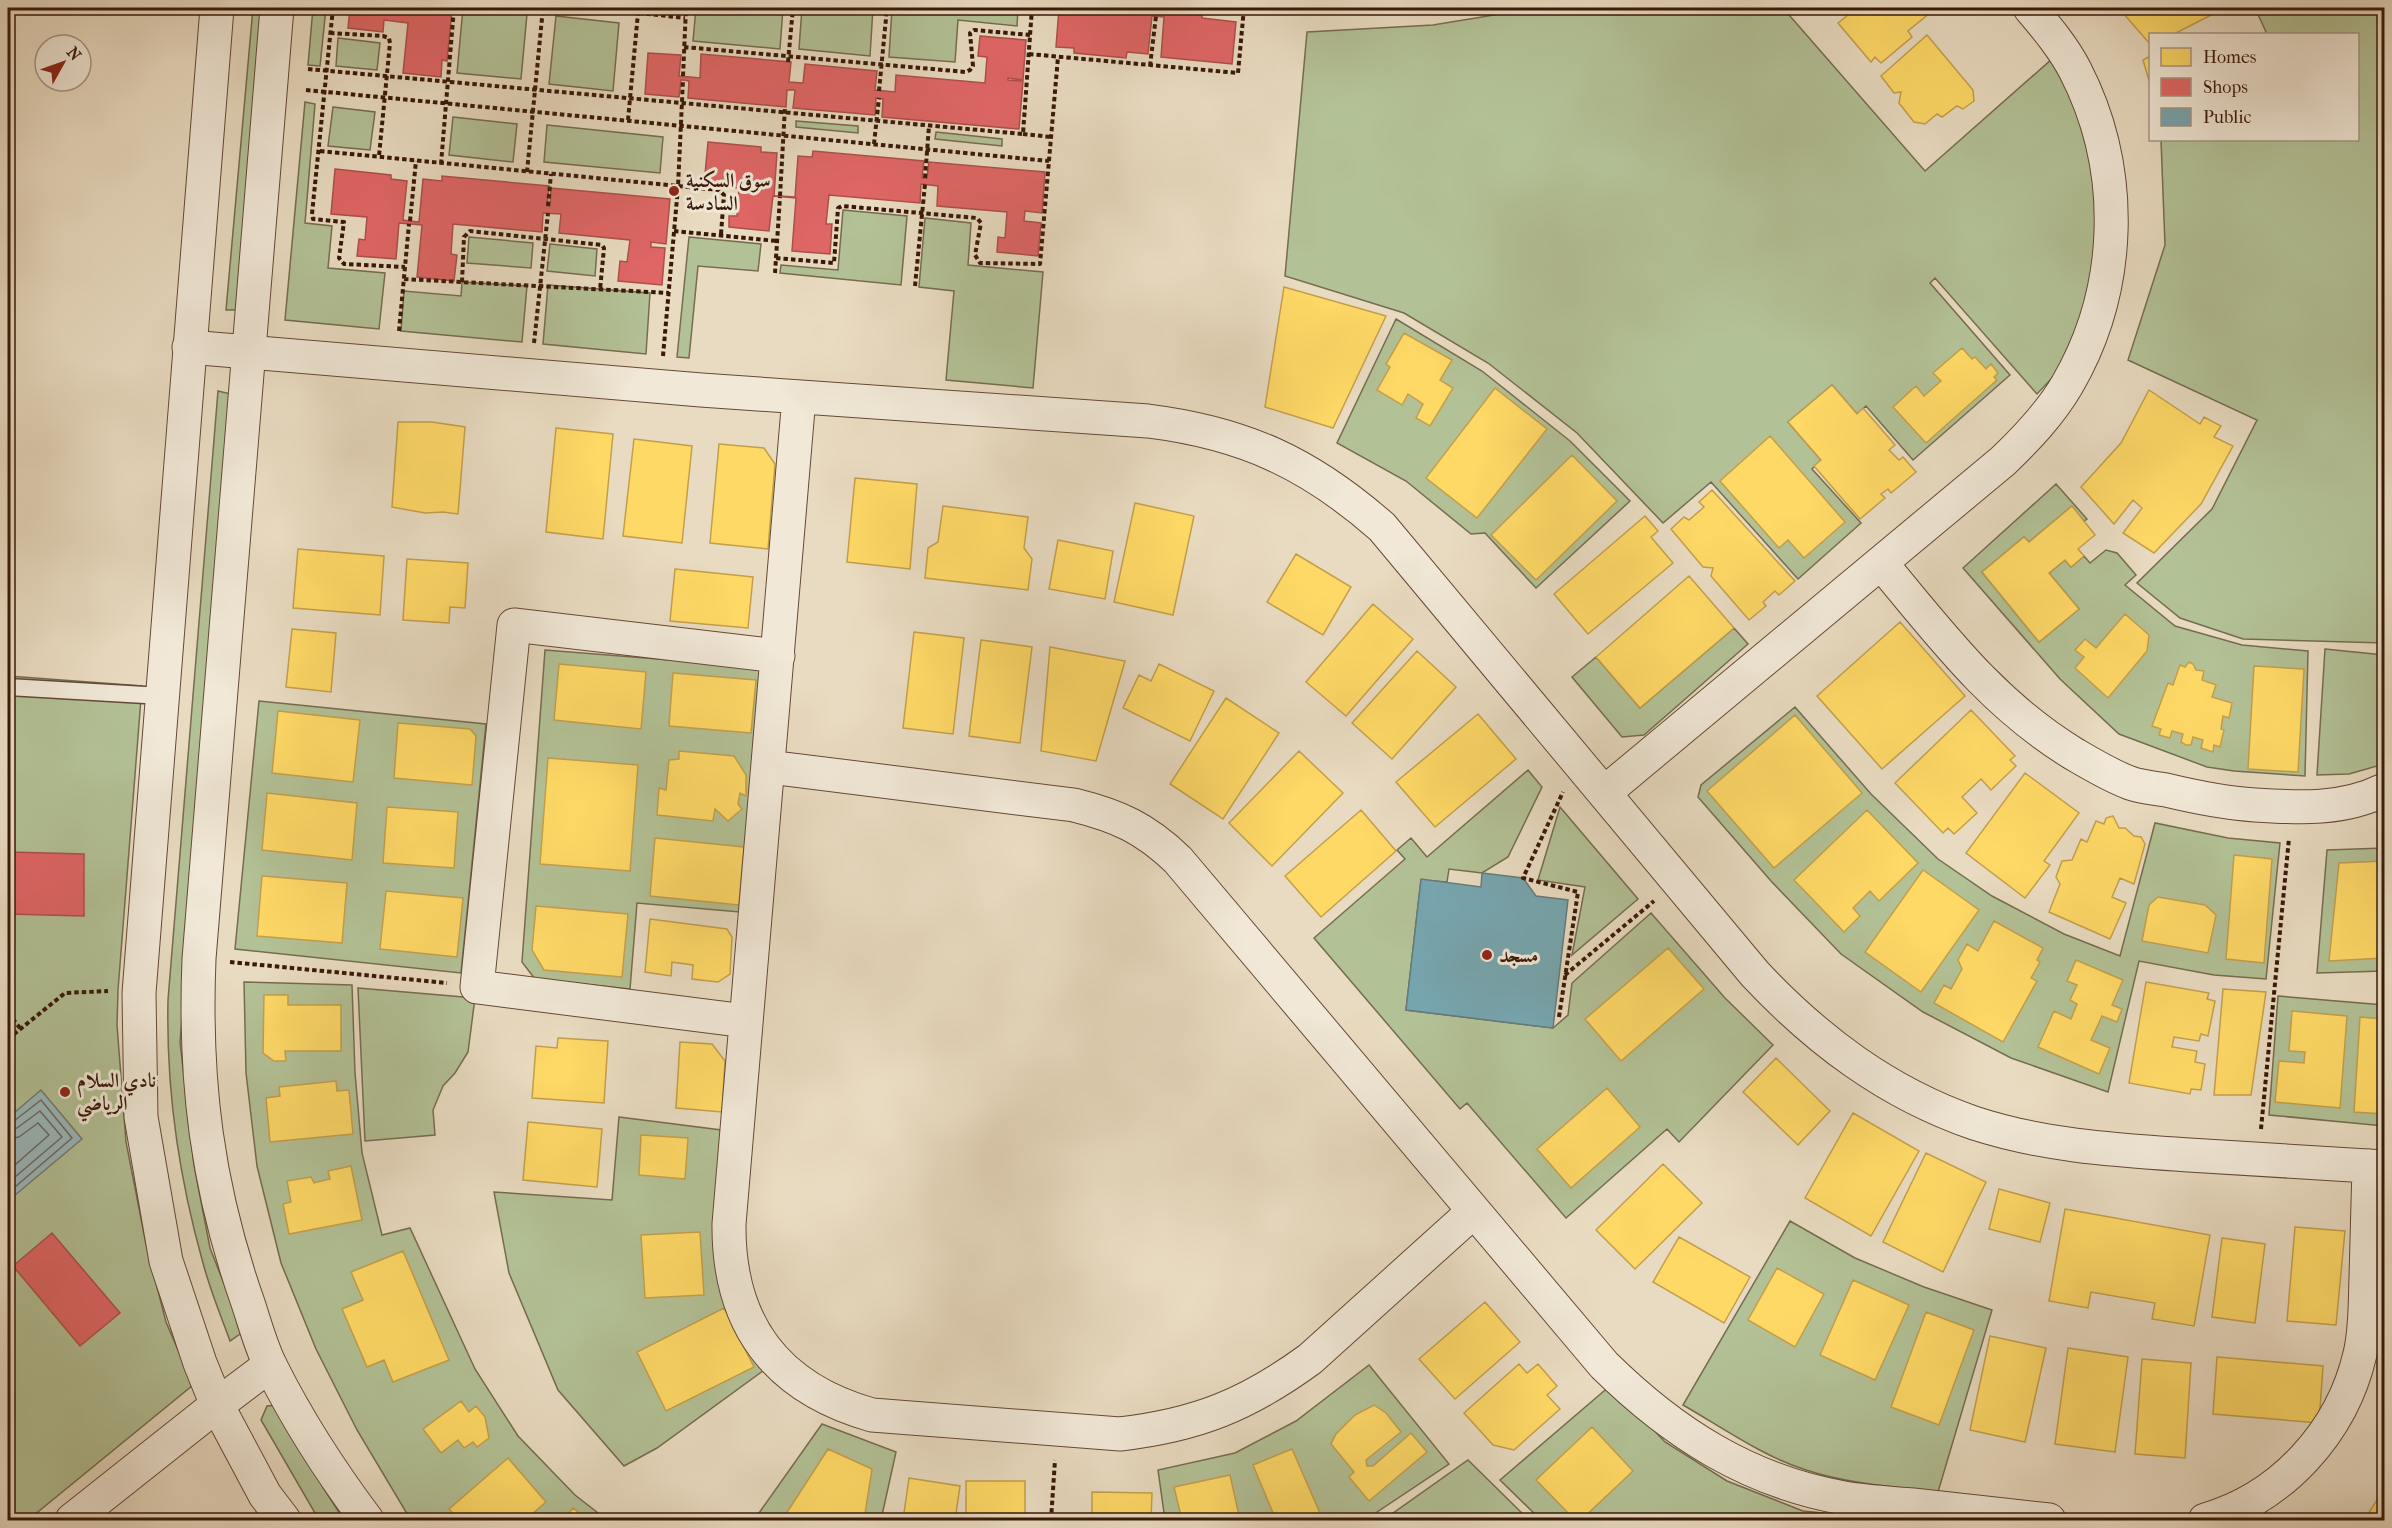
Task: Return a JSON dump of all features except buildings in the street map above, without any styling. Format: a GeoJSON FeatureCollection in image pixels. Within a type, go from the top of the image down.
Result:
{"type":"FeatureCollection","features":[{"type":"Feature","properties":{"kind":"street"},"geometry":{"type":"LineString","coordinates":[[217,8],[139,993],[141,1117],[166,1261],[200,1363],[217,1405],[266,1495],[284,1521]]}},
{"type":"Feature","properties":{"kind":"street"},"geometry":{"type":"LineString","coordinates":[[277,8],[199,959],[197,1030],[199,1081],[206,1142],[217,1202],[233,1261],[270,1365],[329,1470],[367,1521]]}},
{"type":"Feature","properties":{"kind":"street"},"geometry":{"type":"LineString","coordinates":[[1604,793],[2003,461],[2027,438],[2067,385],[2095,325],[2104,293],[2110,255],[2112,217],[2109,179],[2102,141],[2091,105],[2075,70],[2055,37],[2030,8]]}},
{"type":"Feature","properties":{"kind":"street"},"geometry":{"type":"LineString","coordinates":[[189,347],[1186,426],[1241,441],[1292,463],[1324,481],[1382,527],[1755,974],[1815,1034],[1850,1059],[1886,1082],[1929,1104],[1973,1123],[2019,1136],[2067,1145],[2377,1167],[2364,1326],[2352,1381],[2341,1407],[2309,1455],[2288,1475],[2266,1492],[2241,1506],[2205,1521]]}},
{"type":"Feature","properties":{"kind":"street"},"geometry":{"type":"LineString","coordinates":[[799,397],[728,1251],[732,1277],[740,1303],[751,1328],[765,1349],[782,1368],[802,1384],[824,1398],[864,1412],[1120,1434],[1155,1430],[1216,1413],[1255,1396],[1310,1359],[1474,1210]]}},
{"type":"Feature","properties":{"kind":"street"},"geometry":{"type":"LineString","coordinates":[[1881,563],[1982,682],[2016,713],[2053,741],[2091,764],[2130,783],[2236,804],[2292,808],[2327,807],[2354,802],[2385,790]]}},
{"type":"Feature","properties":{"kind":"street"},"geometry":{"type":"LineString","coordinates":[[746,1022],[477,987],[514,625],[778,656]]}},
{"type":"Feature","properties":{"kind":"street"},"geometry":{"type":"LineString","coordinates":[[769,767],[1074,805],[1106,813],[1132,824],[1157,840],[1178,860],[1604,1365],[1664,1419],[1697,1442],[1768,1477],[1806,1489],[1845,1498],[1969,1516],[2049,1521]]}},
{"type":"Feature","properties":{"kind":"street"},"geometry":{"type":"LineString","coordinates":[[72,1521],[270,1365]]}},
{"type":"Feature","properties":{"kind":"lane"},"geometry":{"type":"LineString","coordinates":[[8,687],[162,696]]}},
{"type":"Feature","properties":{"kind":"path"},"geometry":{"type":"LineString","coordinates":[[333,8],[313,219],[344,222],[340,261],[344,264],[405,267]]}},
{"type":"Feature","properties":{"kind":"path"},"geometry":{"type":"LineString","coordinates":[[441,164],[454,8]]}},
{"type":"Feature","properties":{"kind":"path"},"geometry":{"type":"LineString","coordinates":[[527,172],[543,8]]}},
{"type":"Feature","properties":{"kind":"path"},"geometry":{"type":"LineString","coordinates":[[594,8],[686,18]]}},
{"type":"Feature","properties":{"kind":"path"},"geometry":{"type":"LineString","coordinates":[[663,356],[678,187],[686,8]]}},
{"type":"Feature","properties":{"kind":"path"},"geometry":{"type":"LineString","coordinates":[[788,62],[793,8]]}},
{"type":"Feature","properties":{"kind":"path"},"geometry":{"type":"LineString","coordinates":[[879,91],[886,8]]}},
{"type":"Feature","properties":{"kind":"path"},"geometry":{"type":"LineString","coordinates":[[1023,134],[1032,8]]}},
{"type":"Feature","properties":{"kind":"path"},"geometry":{"type":"LineString","coordinates":[[1029,54],[1238,73],[1244,8]]}},
{"type":"Feature","properties":{"kind":"path"},"geometry":{"type":"LineString","coordinates":[[1150,66],[1156,12]]}},
{"type":"Feature","properties":{"kind":"path"},"geometry":{"type":"LineString","coordinates":[[628,120],[638,13]]}},
{"type":"Feature","properties":{"kind":"path"},"geometry":{"type":"LineString","coordinates":[[684,47],[966,72],[973,66],[971,32],[976,30],[1030,35]]}},
{"type":"Feature","properties":{"kind":"path"},"geometry":{"type":"LineString","coordinates":[[330,33],[383,36],[390,42],[379,156]]}},
{"type":"Feature","properties":{"kind":"path"},"geometry":{"type":"LineString","coordinates":[[776,258],[834,264],[840,206],[977,218],[981,223],[975,255],[980,263],[1037,266],[1041,260],[1058,57]]}},
{"type":"Feature","properties":{"kind":"path"},"geometry":{"type":"LineString","coordinates":[[308,69],[681,103],[785,110],[1051,137]]}},
{"type":"Feature","properties":{"kind":"path"},"geometry":{"type":"LineString","coordinates":[[306,90],[1049,161]]}},
{"type":"Feature","properties":{"kind":"path"},"geometry":{"type":"LineString","coordinates":[[874,144],[879,98]]}},
{"type":"Feature","properties":{"kind":"path"},"geometry":{"type":"LineString","coordinates":[[775,273],[785,110]]}},
{"type":"Feature","properties":{"kind":"path"},"geometry":{"type":"LineString","coordinates":[[925,178],[929,126]]}},
{"type":"Feature","properties":{"kind":"path"},"geometry":{"type":"LineString","coordinates":[[320,151],[722,192],[724,195],[721,234]]}},
{"type":"Feature","properties":{"kind":"path"},"geometry":{"type":"LineString","coordinates":[[399,331],[416,161]]}},
{"type":"Feature","properties":{"kind":"path"},"geometry":{"type":"LineString","coordinates":[[548,206],[551,174]]}},
{"type":"Feature","properties":{"kind":"path"},"geometry":{"type":"LineString","coordinates":[[915,286],[925,184]]}},
{"type":"Feature","properties":{"kind":"path"},"geometry":{"type":"LineString","coordinates":[[534,343],[548,213]]}},
{"type":"Feature","properties":{"kind":"path"},"geometry":{"type":"LineString","coordinates":[[462,282],[464,237],[470,231],[603,246],[600,290]]}},
{"type":"Feature","properties":{"kind":"path"},"geometry":{"type":"LineString","coordinates":[[674,231],[777,240]]}},
{"type":"Feature","properties":{"kind":"path"},"geometry":{"type":"LineString","coordinates":[[404,279],[669,293]]}},
{"type":"Feature","properties":{"kind":"path"},"geometry":{"type":"LineString","coordinates":[[1559,1017],[1578,892],[1523,878],[1577,761]]}},
{"type":"Feature","properties":{"kind":"path"},"geometry":{"type":"LineString","coordinates":[[2258,1159],[2292,808]]}},
{"type":"Feature","properties":{"kind":"path"},"geometry":{"type":"LineString","coordinates":[[1565,975],[1678,882]]}},
{"type":"Feature","properties":{"kind":"path"},"geometry":{"type":"LineString","coordinates":[[199,959],[477,987]]}},
{"type":"Feature","properties":{"kind":"path"},"geometry":{"type":"LineString","coordinates":[[8,1038],[65,993],[118,990]]}},
{"type":"Feature","properties":{"kind":"path"},"geometry":{"type":"LineString","coordinates":[[8,1013],[20,1028]]}},
{"type":"Feature","properties":{"kind":"path"},"geometry":{"type":"LineString","coordinates":[[1051,1521],[1058,1429]]}},
{"type":"Feature","properties":{"kind":"green space"},"geometry":{"type":"Polygon","coordinates":[[[253,8],[268,8],[239,310],[226,310],[253,8]]]}},
{"type":"Feature","properties":{"kind":"green space"},"geometry":{"type":"Polygon","coordinates":[[[313,8],[326,8],[320,66],[308,65],[313,8]]]}},
{"type":"Feature","properties":{"kind":"green space"},"geometry":{"type":"Polygon","coordinates":[[[463,8],[527,14],[521,79],[457,73],[463,8]]]}},
{"type":"Feature","properties":{"kind":"green space"},"geometry":{"type":"Polygon","coordinates":[[[696,8],[783,8],[780,49],[693,41],[696,8]]]}},
{"type":"Feature","properties":{"kind":"green space"},"geometry":{"type":"Polygon","coordinates":[[[802,8],[873,8],[870,56],[799,49],[802,8]]]}},
{"type":"Feature","properties":{"kind":"green space"},"geometry":{"type":"Polygon","coordinates":[[[892,8],[1018,8],[1017,26],[958,20],[955,62],[889,57],[892,8]]]}},
{"type":"Feature","properties":{"kind":"green space"},"geometry":{"type":"Polygon","coordinates":[[[1537,8],[1783,8],[1925,171],[2052,59],[2083,107],[2104,246],[2067,362],[2037,394],[1935,278],[1930,283],[2010,375],[1913,460],[1866,406],[1857,414],[1832,385],[1788,422],[1821,460],[1812,469],[1861,523],[1798,579],[1711,482],[1663,523],[1577,433],[1488,363],[1404,313],[1285,276],[1307,32],[1433,25],[1537,8]]]}},
{"type":"Feature","properties":{"kind":"green space"},"geometry":{"type":"Polygon","coordinates":[[[2255,8],[2384,8],[2384,643],[2243,639],[2180,618],[2137,583],[2212,509],[2257,420],[2128,360],[2165,245],[2161,141],[2359,141],[2359,33],[2267,33],[2255,8]]]}},
{"type":"Feature","properties":{"kind":"green space"},"geometry":{"type":"Polygon","coordinates":[[[556,16],[619,23],[613,91],[549,84],[556,16]]]}},
{"type":"Feature","properties":{"kind":"green space"},"geometry":{"type":"Polygon","coordinates":[[[338,38],[380,43],[377,70],[336,66],[338,38]]]}},
{"type":"Feature","properties":{"kind":"green space"},"geometry":{"type":"Polygon","coordinates":[[[305,102],[315,104],[305,223],[332,226],[328,268],[385,273],[379,329],[285,320],[305,102]]]}},
{"type":"Feature","properties":{"kind":"green space"},"geometry":{"type":"Polygon","coordinates":[[[333,107],[375,112],[370,150],[328,146],[333,107]]]}},
{"type":"Feature","properties":{"kind":"green space"},"geometry":{"type":"Polygon","coordinates":[[[453,117],[517,124],[513,162],[449,155],[453,117]]]}},
{"type":"Feature","properties":{"kind":"green space"},"geometry":{"type":"Polygon","coordinates":[[[796,121],[858,126],[858,133],[796,127],[796,121]]]}},
{"type":"Feature","properties":{"kind":"green space"},"geometry":{"type":"Polygon","coordinates":[[[547,125],[663,137],[660,173],[544,162],[547,125]]]}},
{"type":"Feature","properties":{"kind":"green space"},"geometry":{"type":"Polygon","coordinates":[[[936,132],[1002,139],[1002,146],[935,139],[936,132]]]}},
{"type":"Feature","properties":{"kind":"green space"},"geometry":{"type":"Polygon","coordinates":[[[843,210],[907,216],[901,285],[780,273],[781,265],[838,270],[843,210]]]}},
{"type":"Feature","properties":{"kind":"green space"},"geometry":{"type":"Polygon","coordinates":[[[925,218],[971,223],[968,265],[1043,272],[1033,388],[946,380],[954,291],[919,287],[925,218]]]}},
{"type":"Feature","properties":{"kind":"green space"},"geometry":{"type":"Polygon","coordinates":[[[469,237],[533,243],[531,268],[467,263],[469,237]]]}},
{"type":"Feature","properties":{"kind":"green space"},"geometry":{"type":"Polygon","coordinates":[[[689,237],[761,244],[758,271],[698,266],[689,358],[677,357],[689,237]]]}},
{"type":"Feature","properties":{"kind":"green space"},"geometry":{"type":"Polygon","coordinates":[[[550,244],[597,249],[595,276],[547,271],[550,244]]]}},
{"type":"Feature","properties":{"kind":"green space"},"geometry":{"type":"Polygon","coordinates":[[[462,282],[527,286],[522,342],[401,331],[404,291],[461,296],[462,282]]]}},
{"type":"Feature","properties":{"kind":"green space"},"geometry":{"type":"Polygon","coordinates":[[[548,285],[650,293],[646,354],[543,344],[548,285]]]}},
{"type":"Feature","properties":{"kind":"green space"},"geometry":{"type":"Polygon","coordinates":[[[1396,319],[1482,371],[1570,441],[1630,501],[1536,588],[1485,533],[1471,534],[1406,481],[1337,443],[1396,319]]]}},
{"type":"Feature","properties":{"kind":"green space"},"geometry":{"type":"Polygon","coordinates":[[[218,391],[231,394],[180,1042],[194,1165],[210,1248],[243,1332],[230,1341],[212,1293],[187,1199],[172,1100],[168,1033],[168,1000],[218,391]]]}},
{"type":"Feature","properties":{"kind":"green space"},"geometry":{"type":"Polygon","coordinates":[[[2056,484],[2087,519],[2084,521],[2071,507],[2029,542],[2024,537],[1982,572],[2039,642],[2079,609],[2049,573],[2065,560],[2071,567],[2084,556],[2090,563],[2106,550],[2117,553],[2136,575],[2125,585],[2175,626],[2242,645],[2308,651],[2305,776],[2207,767],[2119,734],[2060,679],[1963,568],[2056,484]]]}},
{"type":"Feature","properties":{"kind":"green space"},"geometry":{"type":"Polygon","coordinates":[[[1734,628],[1748,644],[1644,735],[1622,737],[1572,677],[1596,657],[1640,708],[1734,628]]]}},
{"type":"Feature","properties":{"kind":"green space"},"geometry":{"type":"Polygon","coordinates":[[[2325,649],[2384,655],[2384,764],[2349,774],[2317,775],[2325,649]]]}},
{"type":"Feature","properties":{"kind":"green space"},"geometry":{"type":"Polygon","coordinates":[[[545,650],[770,668],[751,913],[637,903],[630,989],[535,979],[522,962],[545,650]]]}},
{"type":"Feature","properties":{"kind":"green space","name":"نادي السلام الرياضي"},"geometry":{"type":"Polygon","coordinates":[[[8,676],[142,686],[117,1025],[126,1142],[146,1244],[166,1322],[193,1385],[28,1520],[8,1520],[8,676]]]}},
{"type":"Feature","properties":{"kind":"green space"},"geometry":{"type":"Polygon","coordinates":[[[259,701],[486,724],[461,973],[235,949],[259,701]]]}},
{"type":"Feature","properties":{"kind":"green space"},"geometry":{"type":"Polygon","coordinates":[[[1795,707],[1871,794],[1938,859],[1992,896],[2064,934],[2120,956],[2155,823],[2228,838],[2280,843],[2266,979],[2214,975],[2139,961],[2108,1092],[2011,1058],[1923,1012],[1841,954],[1771,881],[1698,797],[1701,785],[1795,707]]]}},
{"type":"Feature","properties":{"kind":"green space"},"geometry":{"type":"Polygon","coordinates":[[[1528,770],[1542,787],[1508,857],[1482,873],[1449,869],[1447,882],[1421,880],[1406,1010],[1553,1028],[1568,1015],[1572,983],[1651,913],[1725,998],[1773,1045],[1679,1142],[1667,1129],[1566,1218],[1467,1103],[1460,1109],[1314,938],[1405,859],[1397,850],[1411,838],[1427,857],[1528,770]]]}},
{"type":"Feature","properties":{"kind":"green space"},"geometry":{"type":"Polygon","coordinates":[[[1560,807],[1638,899],[1572,955],[1585,887],[1538,880],[1560,807]]]}},
{"type":"Feature","properties":{"kind":"green space"},"geometry":{"type":"Polygon","coordinates":[[[2384,848],[2384,971],[2317,973],[2327,850],[2384,848]]]}},
{"type":"Feature","properties":{"kind":"green space"},"geometry":{"type":"Polygon","coordinates":[[[244,982],[352,985],[355,1073],[362,1153],[382,1235],[410,1228],[475,1369],[518,1436],[575,1495],[607,1520],[414,1520],[406,1512],[357,1430],[316,1349],[281,1263],[257,1166],[246,1073],[244,982]]]}},
{"type":"Feature","properties":{"kind":"green space"},"geometry":{"type":"Polygon","coordinates":[[[358,988],[475,998],[468,1052],[455,1073],[443,1086],[433,1110],[435,1135],[365,1141],[358,988]]]}},
{"type":"Feature","properties":{"kind":"green space"},"geometry":{"type":"Polygon","coordinates":[[[2278,996],[2384,1005],[2384,1126],[2269,1115],[2278,996]]]}},
{"type":"Feature","properties":{"kind":"green space"},"geometry":{"type":"Polygon","coordinates":[[[619,1117],[729,1131],[724,1212],[767,1368],[657,1448],[624,1466],[558,1390],[509,1273],[494,1192],[612,1200],[619,1117]]]}},
{"type":"Feature","properties":{"kind":"green space"},"geometry":{"type":"Polygon","coordinates":[[[1790,1221],[1855,1258],[1924,1287],[1992,1310],[1938,1492],[1855,1482],[1806,1470],[1758,1449],[1683,1405],[1790,1221]]]}},
{"type":"Feature","properties":{"kind":"green space"},"geometry":{"type":"Polygon","coordinates":[[[1369,1365],[1449,1464],[1365,1520],[1165,1520],[1158,1470],[1235,1453],[1296,1421],[1369,1365]]]}},
{"type":"Feature","properties":{"kind":"green space"},"geometry":{"type":"Polygon","coordinates":[[[1611,1385],[1665,1442],[1727,1481],[1803,1511],[1892,1520],[1541,1520],[1500,1480],[1611,1385]]]}},
{"type":"Feature","properties":{"kind":"green space"},"geometry":{"type":"Polygon","coordinates":[[[280,1405],[324,1489],[344,1520],[319,1520],[261,1420],[267,1406],[280,1405]]]}},
{"type":"Feature","properties":{"kind":"green space"},"geometry":{"type":"Polygon","coordinates":[[[822,1424],[896,1452],[881,1520],[754,1520],[822,1424]]]}},
{"type":"Feature","properties":{"kind":"green space"},"geometry":{"type":"Polygon","coordinates":[[[1468,1460],[1529,1520],[1381,1520],[1393,1513],[1468,1460]]]}},
{"type":"Feature","properties":{"kind":"water"},"geometry":{"type":"Polygon","coordinates":[[[41,1090],[82,1139],[8,1201],[8,1118],[41,1090]]]}},
{"type":"Feature","properties":{"kind":"place","name":"سوق السكنية السادسة"},"geometry":{"type":"Point","coordinates":[674,191]}},
{"type":"Feature","properties":{"kind":"place","name":"مسجد"},"geometry":{"type":"Point","coordinates":[1487,955]}},
{"type":"Feature","properties":{"kind":"place","name":"نادي السلام الرياضي"},"geometry":{"type":"Point","coordinates":[65,1092]}}]}
